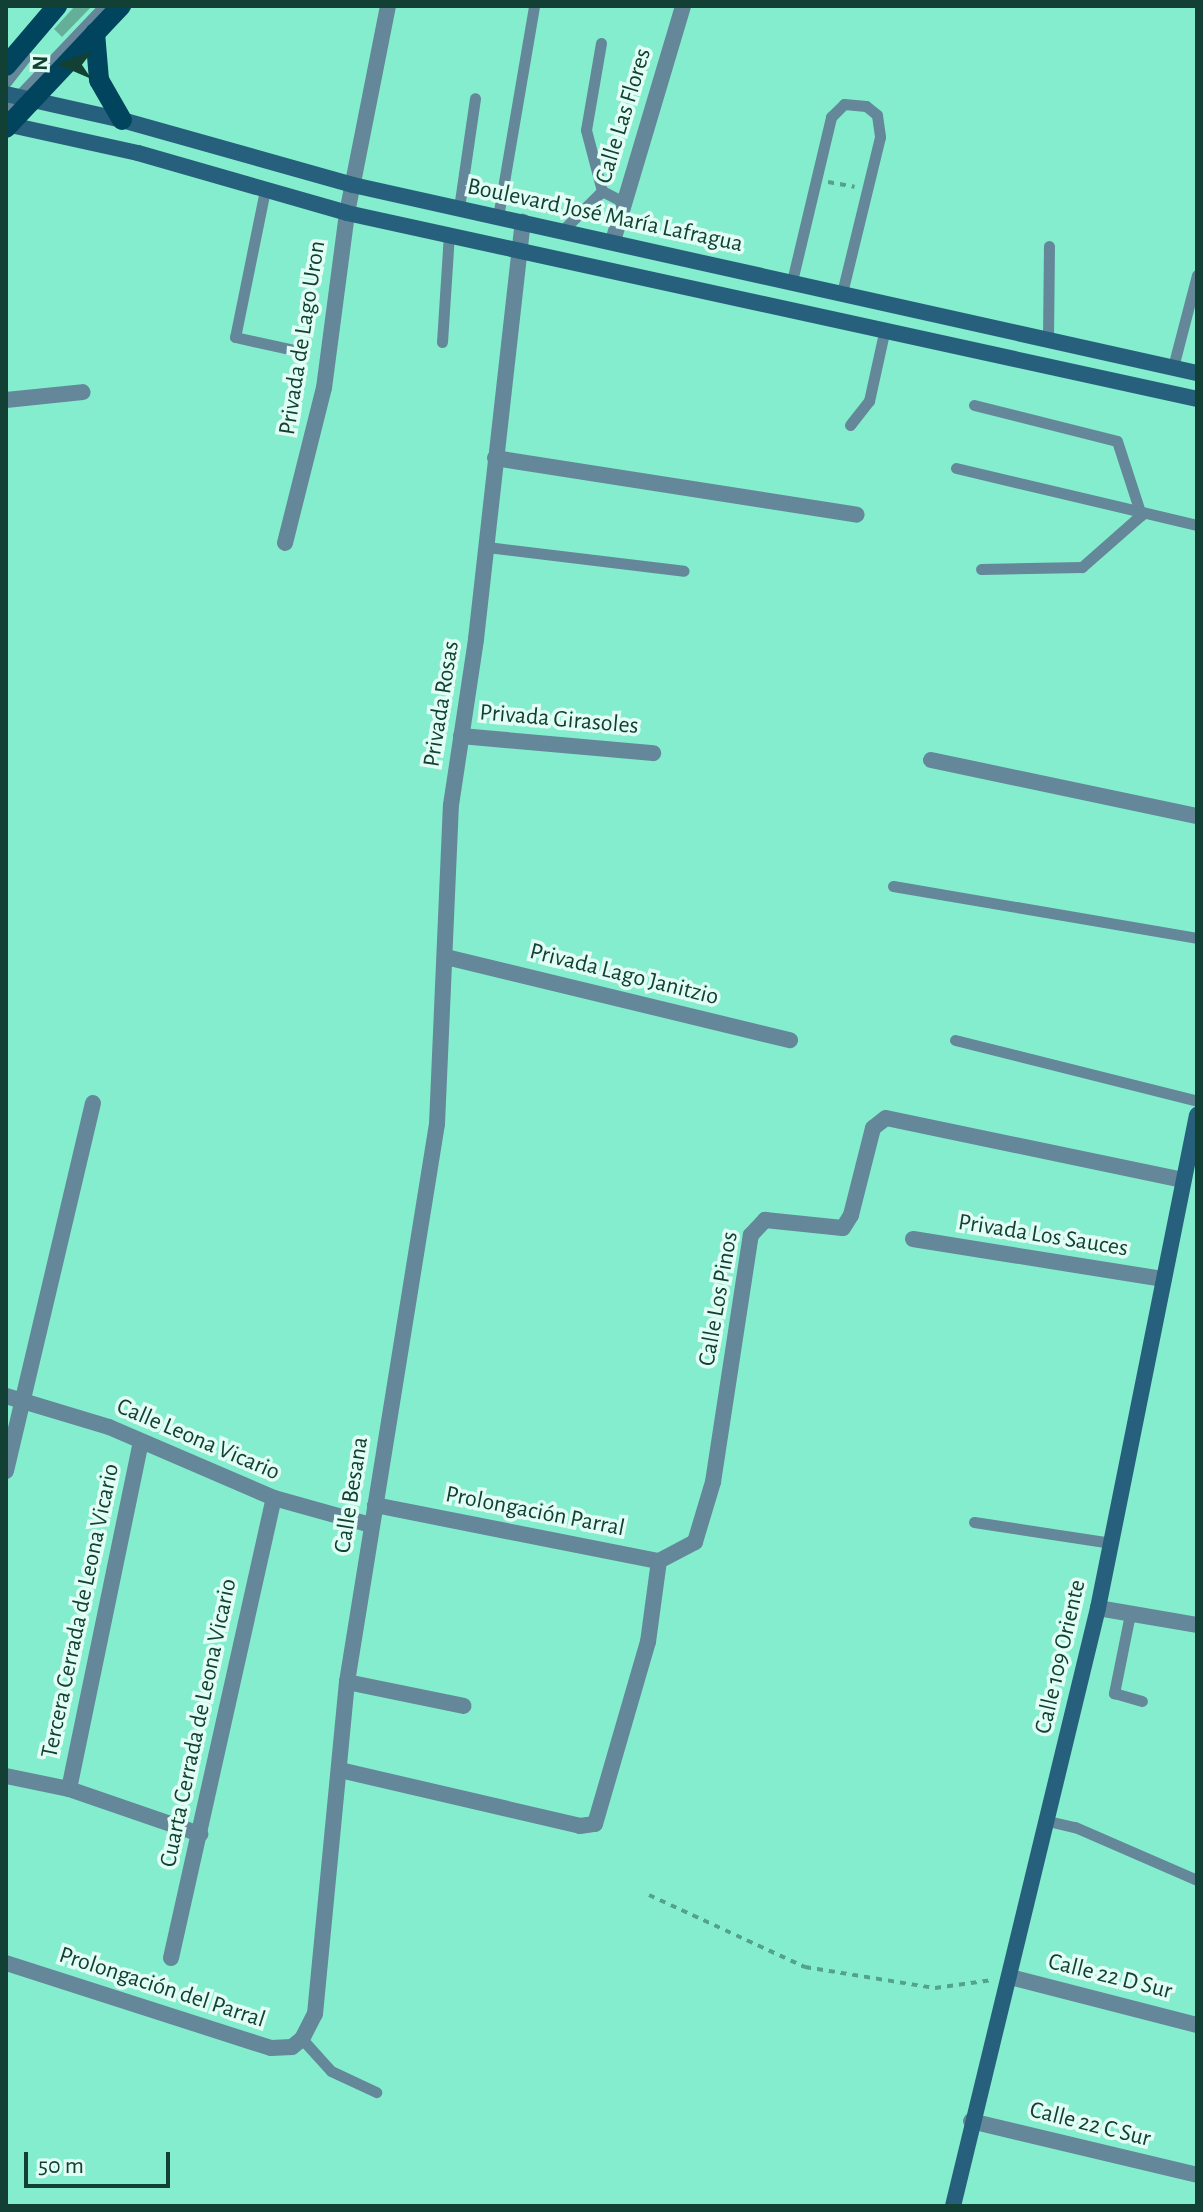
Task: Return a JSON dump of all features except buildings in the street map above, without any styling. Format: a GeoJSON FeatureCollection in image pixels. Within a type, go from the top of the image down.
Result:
{"type":"FeatureCollection","features":[{"type":"Feature","properties":{"kind":"main road"},"geometry":{"type":"LineString","coordinates":[[6,66],[57,6]]}},
{"type":"Feature","properties":{"kind":"main road"},"geometry":{"type":"LineString","coordinates":[[12,111],[121,6]]}},
{"type":"Feature","properties":{"kind":"main road"},"geometry":{"type":"LineString","coordinates":[[95,33],[99,80],[122,120]]}},
{"type":"Feature","properties":{"kind":"main road","name":"Boulevard José María Lafragua"},"geometry":{"type":"LineString","coordinates":[[12,111],[122,120],[353,185],[1197,373]]}},
{"type":"Feature","properties":{"kind":"main road","name":"Boulevard José María Lafragua"},"geometry":{"type":"LineString","coordinates":[[12,111],[138,153],[347,213],[885,328],[1197,399]]}},
{"type":"Feature","properties":{"kind":"main road","name":"Calle 109 Oriente"},"geometry":{"type":"LineString","coordinates":[[953,2206],[971,2121],[1010,1977],[1098,1608],[1197,1115]]}},
{"type":"Feature","properties":{"kind":"street","name":"Privada de Lago Uron"},"geometry":{"type":"LineString","coordinates":[[285,543],[324,388],[347,213],[388,6]]}},
{"type":"Feature","properties":{"kind":"street","name":"Calle Las Flores"},"geometry":{"type":"LineString","coordinates":[[613,241],[683,6]]}},
{"type":"Feature","properties":{"kind":"street","name":"Privada Rosas"},"geometry":{"type":"LineString","coordinates":[[446,957],[451,805],[487,547],[523,222]]}},
{"type":"Feature","properties":{"kind":"street"},"geometry":{"type":"LineString","coordinates":[[6,400],[83,392]]}},
{"type":"Feature","properties":{"kind":"street"},"geometry":{"type":"LineString","coordinates":[[495,458],[857,515]]}},
{"type":"Feature","properties":{"kind":"street","name":"Privada Girasoles"},"geometry":{"type":"LineString","coordinates":[[461,736],[653,753]]}},
{"type":"Feature","properties":{"kind":"street"},"geometry":{"type":"LineString","coordinates":[[931,760],[1197,816]]}},
{"type":"Feature","properties":{"kind":"street","name":"Privada Lago Janitzio"},"geometry":{"type":"LineString","coordinates":[[446,957],[790,1040]]}},
{"type":"Feature","properties":{"kind":"street","name":"Calle Besana"},"geometry":{"type":"LineString","coordinates":[[302,2039],[318,1995],[347,1682],[437,1124],[446,957]]}},
{"type":"Feature","properties":{"kind":"street"},"geometry":{"type":"LineString","coordinates":[[6,1471],[93,1103]]}},
{"type":"Feature","properties":{"kind":"street","name":"Calle Los Pinos"},"geometry":{"type":"LineString","coordinates":[[659,1561],[683,1549],[701,1531],[713,1482],[751,1235],[765,1220],[843,1228],[878,1122],[886,1118],[1184,1180]]}},
{"type":"Feature","properties":{"kind":"street","name":"Privada Los Sauces"},"geometry":{"type":"LineString","coordinates":[[913,1239],[1164,1279]]}},
{"type":"Feature","properties":{"kind":"street","name":"Calle Leona Vicario"},"geometry":{"type":"LineString","coordinates":[[6,1396],[141,1442],[274,1498],[371,1525]]}},
{"type":"Feature","properties":{"kind":"street","name":"Tercera Cerrada de Leona Vicario"},"geometry":{"type":"LineString","coordinates":[[69,1789],[141,1442]]}},
{"type":"Feature","properties":{"kind":"street","name":"Cuarta Cerrada de Leona Vicario"},"geometry":{"type":"LineString","coordinates":[[171,1958],[274,1498]]}},
{"type":"Feature","properties":{"kind":"street","name":"Prolongación Parral"},"geometry":{"type":"LineString","coordinates":[[375,1505],[659,1561]]}},
{"type":"Feature","properties":{"kind":"street"},"geometry":{"type":"LineString","coordinates":[[340,1770],[580,1826],[595,1824],[648,1642],[659,1561]]}},
{"type":"Feature","properties":{"kind":"street"},"geometry":{"type":"LineString","coordinates":[[1098,1608],[1197,1625]]}},
{"type":"Feature","properties":{"kind":"street"},"geometry":{"type":"LineString","coordinates":[[347,1682],[464,1706]]}},
{"type":"Feature","properties":{"kind":"street"},"geometry":{"type":"LineString","coordinates":[[6,1776],[69,1789],[200,1834]]}},
{"type":"Feature","properties":{"kind":"street","name":"Prolongación del Parral"},"geometry":{"type":"LineString","coordinates":[[6,1963],[271,2048],[292,2047],[302,2039]]}},
{"type":"Feature","properties":{"kind":"street","name":"Calle 22 D Sur"},"geometry":{"type":"LineString","coordinates":[[1010,1977],[1197,2025]]}},
{"type":"Feature","properties":{"kind":"street","name":"Calle 22 C Sur"},"geometry":{"type":"LineString","coordinates":[[971,2121],[1197,2175]]}},
{"type":"Feature","properties":{"kind":"lane"},"geometry":{"type":"LineString","coordinates":[[6,82],[70,6]]}},
{"type":"Feature","properties":{"kind":"lane"},"geometry":{"type":"LineString","coordinates":[[12,111],[104,6]]}},
{"type":"Feature","properties":{"kind":"lane"},"geometry":{"type":"LineString","coordinates":[[498,217],[534,6]]}},
{"type":"Feature","properties":{"kind":"lane"},"geometry":{"type":"LineString","coordinates":[[601,43],[586,130],[602,191],[624,202]]}},
{"type":"Feature","properties":{"kind":"lane"},"geometry":{"type":"LineString","coordinates":[[459,208],[475,98]]}},
{"type":"Feature","properties":{"kind":"lane"},"geometry":{"type":"LineString","coordinates":[[792,281],[831,117],[844,104],[866,106],[877,115],[880,137],[842,293]]}},
{"type":"Feature","properties":{"kind":"lane"},"geometry":{"type":"LineString","coordinates":[[265,190],[235,337],[294,350]]}},
{"type":"Feature","properties":{"kind":"lane"},"geometry":{"type":"LineString","coordinates":[[563,230],[602,191]]}},
{"type":"Feature","properties":{"kind":"lane"},"geometry":{"type":"LineString","coordinates":[[442,342],[449,235]]}},
{"type":"Feature","properties":{"kind":"lane"},"geometry":{"type":"LineString","coordinates":[[1048,339],[1049,246]]}},
{"type":"Feature","properties":{"kind":"lane"},"geometry":{"type":"LineString","coordinates":[[1173,367],[1197,275]]}},
{"type":"Feature","properties":{"kind":"lane"},"geometry":{"type":"LineString","coordinates":[[850,425],[869,401],[885,328]]}},
{"type":"Feature","properties":{"kind":"lane"},"geometry":{"type":"LineString","coordinates":[[974,405],[1117,441],[1141,515]]}},
{"type":"Feature","properties":{"kind":"lane"},"geometry":{"type":"LineString","coordinates":[[956,468],[1141,515],[1197,525]]}},
{"type":"Feature","properties":{"kind":"lane"},"geometry":{"type":"LineString","coordinates":[[981,569],[1082,567],[1141,515]]}},
{"type":"Feature","properties":{"kind":"lane"},"geometry":{"type":"LineString","coordinates":[[487,547],[684,571]]}},
{"type":"Feature","properties":{"kind":"lane"},"geometry":{"type":"LineString","coordinates":[[893,886],[1197,938]]}},
{"type":"Feature","properties":{"kind":"lane"},"geometry":{"type":"LineString","coordinates":[[955,1040],[1197,1101]]}},
{"type":"Feature","properties":{"kind":"lane"},"geometry":{"type":"LineString","coordinates":[[974,1522],[1111,1543]]}},
{"type":"Feature","properties":{"kind":"lane"},"geometry":{"type":"LineString","coordinates":[[1130,1614],[1114,1693],[1142,1701]]}},
{"type":"Feature","properties":{"kind":"lane"},"geometry":{"type":"LineString","coordinates":[[1048,1821],[1075,1827],[1197,1880]]}},
{"type":"Feature","properties":{"kind":"lane"},"geometry":{"type":"LineString","coordinates":[[302,2039],[331,2071],[376,2092]]}},
{"type":"Feature","properties":{"kind":"path"},"geometry":{"type":"LineString","coordinates":[[818,180],[867,189]]}},
{"type":"Feature","properties":{"kind":"path"},"geometry":{"type":"LineString","coordinates":[[649,1895],[805,1967],[935,1988],[1010,1977]]}}]}
